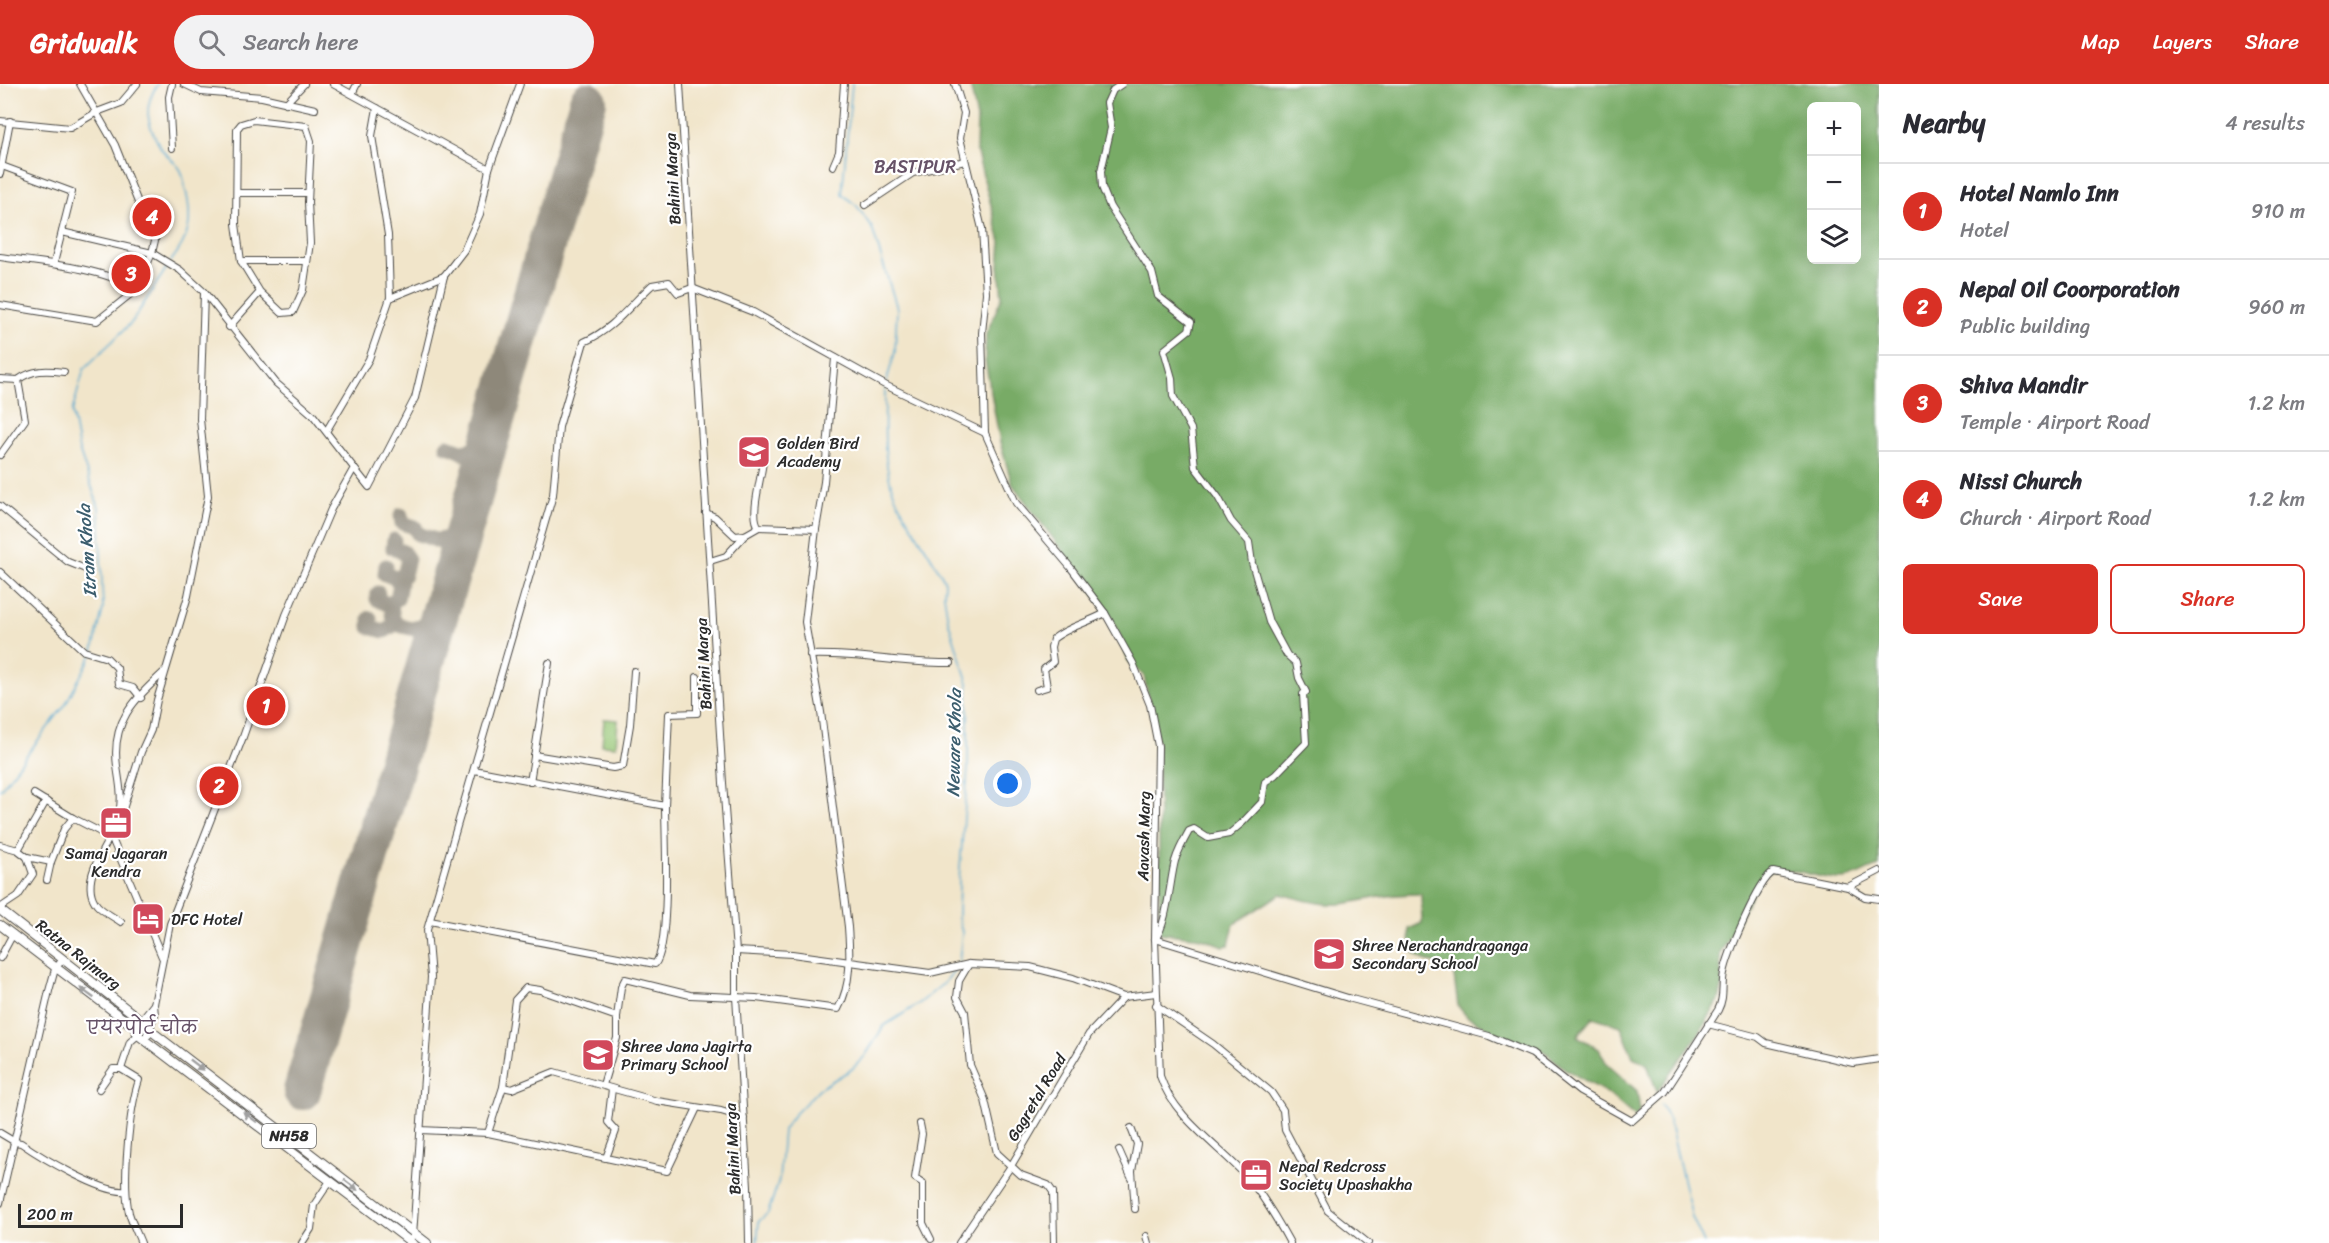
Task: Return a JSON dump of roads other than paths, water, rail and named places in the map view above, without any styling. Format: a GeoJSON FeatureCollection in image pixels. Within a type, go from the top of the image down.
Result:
{"type":"FeatureCollection","features":[{"type":"Feature","properties":{"kind":"main road","name":"Ratna Rajmarg"},"geometry":{"type":"LineString","coordinates":[[0,909],[428,1243]]}},
{"type":"Feature","properties":{"kind":"main road","name":"Ratna Rajmarg"},"geometry":{"type":"LineString","coordinates":[[0,925],[412,1243]]}},
{"type":"Feature","properties":{"kind":"main road"},"geometry":{"type":"LineString","coordinates":[[138,1033],[141,1020]]}},
{"type":"Feature","properties":{"kind":"main road"},"geometry":{"type":"LineString","coordinates":[[138,1033],[150,1028]]}},
{"type":"Feature","properties":{"kind":"street"},"geometry":{"type":"LineString","coordinates":[[0,305],[97,321],[137,289],[152,254],[156,236],[97,112],[80,84]]}},
{"type":"Feature","properties":{"kind":"street"},"geometry":{"type":"LineString","coordinates":[[0,122],[10,121],[70,128],[97,112],[121,103],[137,84]]}},
{"type":"Feature","properties":{"kind":"street"},"geometry":{"type":"LineString","coordinates":[[172,84],[169,97],[172,148]]}},
{"type":"Feature","properties":{"kind":"street"},"geometry":{"type":"LineString","coordinates":[[184,84],[201,92],[252,96],[315,109]]}},
{"type":"Feature","properties":{"kind":"street"},"geometry":{"type":"LineString","coordinates":[[286,103],[304,84]]}},
{"type":"Feature","properties":{"kind":"street"},"geometry":{"type":"LineString","coordinates":[[333,84],[489,169]]}},
{"type":"Feature","properties":{"kind":"street"},"geometry":{"type":"LineString","coordinates":[[352,94],[357,84]]}},
{"type":"Feature","properties":{"kind":"street"},"geometry":{"type":"LineString","coordinates":[[62,232],[152,254],[180,270],[204,292],[229,327],[276,383],[327,430],[369,487],[415,398],[444,276],[464,250],[480,214],[489,169],[520,84]]}},
{"type":"Feature","properties":{"kind":"street","name":"Bahini Marga"},"geometry":{"type":"LineString","coordinates":[[680,84],[736,951],[736,997],[748,1186],[748,1243]]}},
{"type":"Feature","properties":{"kind":"street"},"geometry":{"type":"LineString","coordinates":[[833,166],[839,152],[844,84]]}},
{"type":"Feature","properties":{"kind":"street"},"geometry":{"type":"LineString","coordinates":[[412,1243],[431,977],[427,942],[430,921],[553,495],[559,427],[584,342],[620,320],[652,285],[669,282],[678,293],[692,288],[753,312],[835,358],[984,433],[982,333],[986,293],[982,229],[960,138],[964,113],[955,84]]}},
{"type":"Feature","properties":{"kind":"street"},"geometry":{"type":"LineString","coordinates":[[1122,84],[1113,90],[1107,103],[1111,128],[1101,171],[1106,201],[1152,272],[1158,296],[1191,322],[1189,330],[1164,351],[1164,358],[1172,378],[1173,396],[1191,429],[1195,466],[1218,497],[1231,521],[1249,542],[1252,563],[1269,622],[1287,655],[1296,663],[1299,678],[1306,692],[1303,694],[1306,742],[1275,776],[1265,782],[1262,801],[1229,834],[1208,838],[1194,829],[1189,831],[1175,861],[1171,893],[1160,933],[1155,939],[1348,998],[1489,1036],[1532,1054],[1580,1092],[1632,1121],[1665,1092],[1722,1002],[1723,975],[1739,931],[1767,875],[1773,872],[1848,886],[1865,897],[1879,899]]}},
{"type":"Feature","properties":{"kind":"street"},"geometry":{"type":"LineString","coordinates":[[327,430],[369,359],[390,298],[388,235],[372,136],[376,108]]}},
{"type":"Feature","properties":{"kind":"street"},"geometry":{"type":"LineString","coordinates":[[255,120],[306,126],[311,141],[308,193],[310,243],[303,290],[293,312],[282,313],[260,292],[241,261],[236,224],[238,193],[237,129],[241,124],[255,120]]}},
{"type":"Feature","properties":{"kind":"street"},"geometry":{"type":"LineString","coordinates":[[0,174],[10,121]]}},
{"type":"Feature","properties":{"kind":"street"},"geometry":{"type":"LineString","coordinates":[[865,205],[913,173],[965,161]]}},
{"type":"Feature","properties":{"kind":"street"},"geometry":{"type":"LineString","coordinates":[[2,166],[72,192],[54,263]]}},
{"type":"Feature","properties":{"kind":"street"},"geometry":{"type":"LineString","coordinates":[[238,193],[308,193]]}},
{"type":"Feature","properties":{"kind":"street"},"geometry":{"type":"LineString","coordinates":[[0,257],[54,263],[126,282],[137,289]]}},
{"type":"Feature","properties":{"kind":"street"},"geometry":{"type":"LineString","coordinates":[[241,261],[306,261]]}},
{"type":"Feature","properties":{"kind":"street"},"geometry":{"type":"LineString","coordinates":[[390,298],[444,276]]}},
{"type":"Feature","properties":{"kind":"street"},"geometry":{"type":"LineString","coordinates":[[163,958],[114,841],[141,752],[151,730],[188,596],[208,496],[200,418],[204,292]]}},
{"type":"Feature","properties":{"kind":"street"},"geometry":{"type":"LineString","coordinates":[[229,327],[260,292]]}},
{"type":"Feature","properties":{"kind":"street"},"geometry":{"type":"LineString","coordinates":[[603,1085],[617,1038],[621,987],[626,979],[690,995],[736,997],[838,1009],[847,987],[848,927],[821,712],[806,622],[816,529],[824,482],[835,358]]}},
{"type":"Feature","properties":{"kind":"street"},"geometry":{"type":"LineString","coordinates":[[0,379],[18,380],[27,373],[46,370],[64,372]]}},
{"type":"Feature","properties":{"kind":"street"},"geometry":{"type":"LineString","coordinates":[[0,455],[25,420],[18,380]]}},
{"type":"Feature","properties":{"kind":"street","name":"Aavash Marg"},"geometry":{"type":"LineString","coordinates":[[984,433],[1016,503],[1071,568],[1105,613],[1143,683],[1150,705],[1158,746],[1156,1005],[1158,1064],[1164,1089],[1189,1120],[1248,1178],[1290,1243]]}},
{"type":"Feature","properties":{"kind":"street"},"geometry":{"type":"LineString","coordinates":[[745,461],[760,456],[763,461],[755,508],[755,523],[759,527]]}},
{"type":"Feature","properties":{"kind":"street"},"geometry":{"type":"LineString","coordinates":[[150,1028],[155,1015],[154,1004],[170,924],[243,737],[286,615],[331,509],[354,468]]}},
{"type":"Feature","properties":{"kind":"street"},"geometry":{"type":"LineString","coordinates":[[0,506],[68,562],[88,570]]}},
{"type":"Feature","properties":{"kind":"street"},"geometry":{"type":"LineString","coordinates":[[706,513],[715,517],[730,533],[745,535]]}},
{"type":"Feature","properties":{"kind":"street"},"geometry":{"type":"LineString","coordinates":[[710,561],[730,553],[745,535],[759,527],[816,529]]}},
{"type":"Feature","properties":{"kind":"street"},"geometry":{"type":"LineString","coordinates":[[0,572],[84,651],[106,658],[117,668],[118,684],[133,688],[141,698]]}},
{"type":"Feature","properties":{"kind":"street"},"geometry":{"type":"LineString","coordinates":[[1037,690],[1047,687],[1044,669],[1053,662],[1051,647],[1053,639],[1071,627],[1105,613]]}},
{"type":"Feature","properties":{"kind":"street"},"geometry":{"type":"LineString","coordinates":[[810,655],[852,655],[923,664],[951,663]]}},
{"type":"Feature","properties":{"kind":"street"},"geometry":{"type":"LineString","coordinates":[[530,782],[549,663]]}},
{"type":"Feature","properties":{"kind":"street"},"geometry":{"type":"LineString","coordinates":[[121,922],[98,906],[90,886],[99,855],[110,837],[120,808],[114,745],[120,722],[166,671]]}},
{"type":"Feature","properties":{"kind":"street"},"geometry":{"type":"LineString","coordinates":[[534,755],[613,768],[622,766],[630,724],[634,671]]}},
{"type":"Feature","properties":{"kind":"street"},"geometry":{"type":"LineString","coordinates":[[430,921],[655,964],[661,952],[663,927],[669,714],[697,713],[697,676]]}},
{"type":"Feature","properties":{"kind":"street"},"geometry":{"type":"LineString","coordinates":[[474,770],[665,806]]}},
{"type":"Feature","properties":{"kind":"street"},"geometry":{"type":"LineString","coordinates":[[34,794],[110,837]]}},
{"type":"Feature","properties":{"kind":"street"},"geometry":{"type":"LineString","coordinates":[[18,850],[46,801]]}},
{"type":"Feature","properties":{"kind":"street"},"geometry":{"type":"LineString","coordinates":[[47,880],[51,862],[64,830],[73,818]]}},
{"type":"Feature","properties":{"kind":"street"},"geometry":{"type":"LineString","coordinates":[[0,845],[18,850],[27,857],[33,874],[18,896],[0,909]]}},
{"type":"Feature","properties":{"kind":"street"},"geometry":{"type":"LineString","coordinates":[[27,857],[29,855],[51,862]]}},
{"type":"Feature","properties":{"kind":"street"},"geometry":{"type":"LineString","coordinates":[[1848,886],[1879,871]]}},
{"type":"Feature","properties":{"kind":"street"},"geometry":{"type":"LineString","coordinates":[[0,958],[13,934]]}},
{"type":"Feature","properties":{"kind":"street"},"geometry":{"type":"LineString","coordinates":[[736,951],[792,954],[930,973],[969,964],[1046,969],[1124,997],[1156,993]]}},
{"type":"Feature","properties":{"kind":"street"},"geometry":{"type":"LineString","coordinates":[[0,1203],[55,969],[63,959]]}},
{"type":"Feature","properties":{"kind":"street"},"geometry":{"type":"LineString","coordinates":[[969,964],[957,991],[964,1012],[970,1065],[985,1100],[996,1153],[1031,1181],[1048,1185],[1053,1191],[1054,1243]]}},
{"type":"Feature","properties":{"kind":"street"},"geometry":{"type":"LineString","coordinates":[[488,1133],[503,1087],[515,1000],[522,990],[540,990],[617,1017]]}},
{"type":"Feature","properties":{"kind":"street","name":"Gagretal Road"},"geometry":{"type":"LineString","coordinates":[[959,1243],[1011,1166],[1083,1042],[1124,997]]}},
{"type":"Feature","properties":{"kind":"street"},"geometry":{"type":"LineString","coordinates":[[141,1020],[154,1004]]}},
{"type":"Feature","properties":{"kind":"street"},"geometry":{"type":"LineString","coordinates":[[1156,1005],[1213,1044],[1270,1092],[1283,1110],[1285,1130],[1328,1211],[1368,1243]]}},
{"type":"Feature","properties":{"kind":"street"},"geometry":{"type":"LineString","coordinates":[[1708,1024],[1758,1037],[1766,1043],[1853,1063],[1879,1059]]}},
{"type":"Feature","properties":{"kind":"street"},"geometry":{"type":"LineString","coordinates":[[121,1069],[130,1042],[138,1033]]}},
{"type":"Feature","properties":{"kind":"street"},"geometry":{"type":"LineString","coordinates":[[99,1089],[113,1069],[121,1069],[139,1080],[129,1131],[126,1191],[129,1213],[141,1243]]}},
{"type":"Feature","properties":{"kind":"street"},"geometry":{"type":"LineString","coordinates":[[503,1087],[512,1089],[554,1072],[612,1089],[744,1118]]}},
{"type":"Feature","properties":{"kind":"street"},"geometry":{"type":"LineString","coordinates":[[606,1158],[616,1131],[608,1122],[612,1089]]}},
{"type":"Feature","properties":{"kind":"street"},"geometry":{"type":"LineString","coordinates":[[420,1130],[488,1133],[667,1171],[697,1108]]}},
{"type":"Feature","properties":{"kind":"street"},"geometry":{"type":"LineString","coordinates":[[921,1124],[922,1134],[915,1178],[923,1183],[922,1223],[931,1239]]}},
{"type":"Feature","properties":{"kind":"street"},"geometry":{"type":"LineString","coordinates":[[1131,1128],[1137,1144],[1132,1178],[1135,1209]]}},
{"type":"Feature","properties":{"kind":"street"},"geometry":{"type":"LineString","coordinates":[[0,1133],[21,1143],[57,1167],[70,1170],[115,1192],[126,1191]]}},
{"type":"Feature","properties":{"kind":"street"},"geometry":{"type":"LineString","coordinates":[[1119,1150],[1132,1178]]}},
{"type":"Feature","properties":{"kind":"street"},"geometry":{"type":"LineString","coordinates":[[302,1243],[311,1229],[314,1205],[330,1181]]}},
{"type":"Feature","properties":{"kind":"waterway","name":"Itram Khola"},"geometry":{"type":"LineString","coordinates":[[158,84],[150,100],[148,116],[152,131],[161,148],[181,171],[189,211],[186,236],[171,261]]}},
{"type":"Feature","properties":{"kind":"waterway","name":"Neware Khola"},"geometry":{"type":"LineString","coordinates":[[852,84],[842,194],[857,206],[872,228],[897,308],[895,352],[886,383]]}},
{"type":"Feature","properties":{"kind":"waterway","name":"Itram Khola"},"geometry":{"type":"LineString","coordinates":[[93,651],[103,609],[99,508],[79,450],[72,412],[84,369],[132,322],[169,264]]}},
{"type":"Feature","properties":{"kind":"waterway","name":"Neware Khola"},"geometry":{"type":"LineString","coordinates":[[885,388],[885,443],[891,485],[902,509],[945,582],[944,595],[948,620],[968,683],[968,768],[959,880],[958,918],[962,932],[959,963]]}},
{"type":"Feature","properties":{"kind":"waterway","name":"Itram Khola"},"geometry":{"type":"LineString","coordinates":[[0,790],[65,705],[92,655]]}},
{"type":"Feature","properties":{"kind":"waterway","name":"Neware Khola"},"geometry":{"type":"LineString","coordinates":[[757,1243],[759,1221],[768,1213],[779,1180],[783,1130],[793,1116],[819,1089],[852,1069],[865,1056],[884,1026],[920,1003],[944,983],[955,970]]}},
{"type":"Feature","properties":{"kind":"waterway"},"geometry":{"type":"LineString","coordinates":[[1661,1104],[1669,1120],[1692,1217],[1704,1243]]}},
{"type":"Feature","properties":{"kind":"place","name":"Nissi Church"},"geometry":{"type":"Point","coordinates":[152,217]}},
{"type":"Feature","properties":{"kind":"place","name":"Shiva Mandir"},"geometry":{"type":"Point","coordinates":[131,274]}},
{"type":"Feature","properties":{"kind":"place","name":"Golden Bird Academy"},"geometry":{"type":"Point","coordinates":[754,452]}},
{"type":"Feature","properties":{"kind":"place","name":"Hotel Namlo Inn"},"geometry":{"type":"Point","coordinates":[266,706]}},
{"type":"Feature","properties":{"kind":"place","name":"Nepal Oil Coorporation"},"geometry":{"type":"Point","coordinates":[219,786]}},
{"type":"Feature","properties":{"kind":"place","name":"Samaj Jagaran Kendra"},"geometry":{"type":"Point","coordinates":[116,823]}},
{"type":"Feature","properties":{"kind":"place","name":"DFC Hotel"},"geometry":{"type":"Point","coordinates":[148,919]}},
{"type":"Feature","properties":{"kind":"place","name":"Shree Nerachandraganga Secondary School"},"geometry":{"type":"Point","coordinates":[1329,954]}},
{"type":"Feature","properties":{"kind":"place","name":"Shree Jana Jagirta Primary School"},"geometry":{"type":"Point","coordinates":[598,1055]}},
{"type":"Feature","properties":{"kind":"place","name":"Nepal Redcross Society Upashakha"},"geometry":{"type":"Point","coordinates":[1256,1175]}},
{"type":"Feature","properties":{"kind":"district","name":"BASTIPUR"},"geometry":{"type":"Point","coordinates":[915,167]}},
{"type":"Feature","properties":{"kind":"district","name":"एयरपोर्ट चोक"},"geometry":{"type":"Point","coordinates":[142,1028]}}]}
